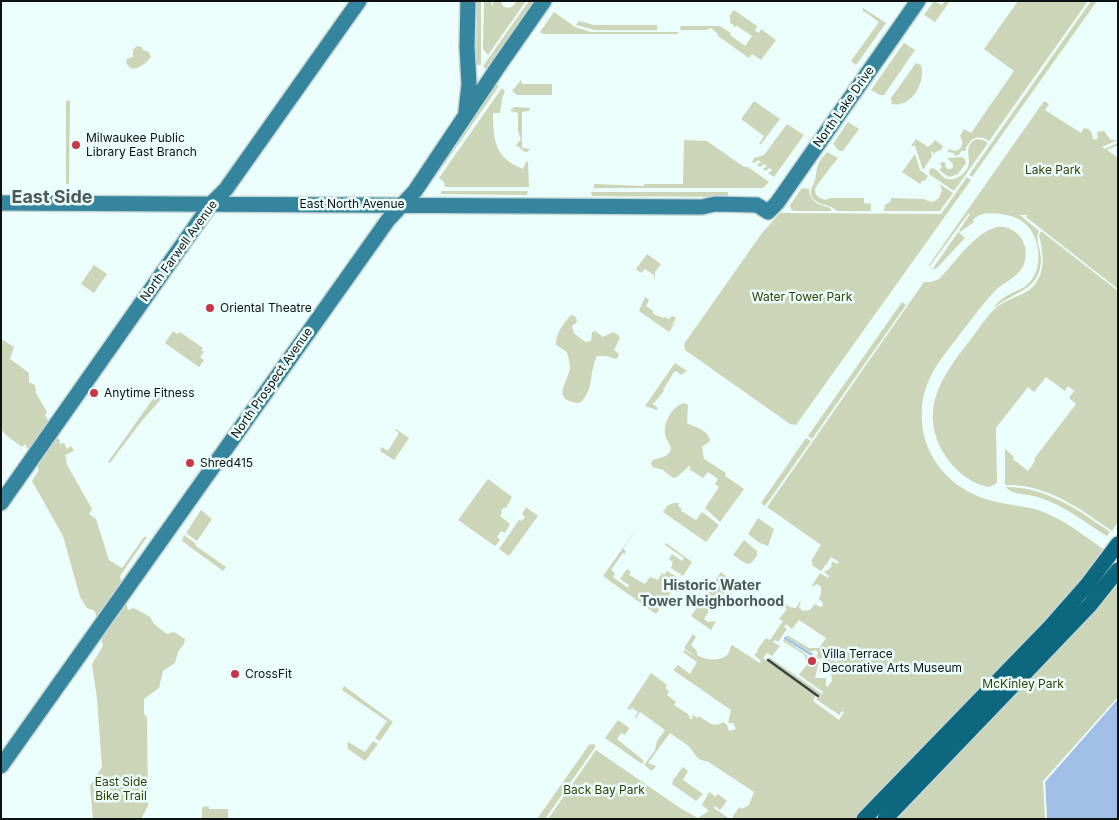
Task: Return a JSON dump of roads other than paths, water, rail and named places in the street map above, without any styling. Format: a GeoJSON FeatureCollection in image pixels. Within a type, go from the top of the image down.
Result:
{"type":"FeatureCollection","features":[{"type":"Feature","properties":{"kind":"main road","name":"North Farwell Avenue"},"geometry":{"type":"LineString","coordinates":[[1,504],[211,204],[226,189],[360,1]]}},
{"type":"Feature","properties":{"kind":"main road"},"geometry":{"type":"LineString","coordinates":[[464,120],[469,84],[467,48],[468,1]]}},
{"type":"Feature","properties":{"kind":"main road","name":"North Prospect Avenue"},"geometry":{"type":"LineString","coordinates":[[1,766],[388,220],[415,191],[544,1]]}},
{"type":"Feature","properties":{"kind":"main road","name":"North Lake Drive"},"geometry":{"type":"LineString","coordinates":[[768,212],[776,204],[918,1]]}},
{"type":"Feature","properties":{"kind":"main road","name":"East North Avenue"},"geometry":{"type":"LineString","coordinates":[[1,203],[702,206],[714,204],[757,205],[768,212]]}},
{"type":"Feature","properties":{"kind":"main road"},"geometry":{"type":"LineString","coordinates":[[864,819],[1050,627],[1087,585],[1118,544]]}},
{"type":"Feature","properties":{"kind":"main road"},"geometry":{"type":"LineString","coordinates":[[884,819],[1076,619],[1118,570]]}},
{"type":"Feature","properties":{"kind":"water"},"geometry":{"type":"Polygon","coordinates":[[[1118,699],[1118,819],[1047,819],[1045,782],[1118,699]]]}},
{"type":"Feature","properties":{"kind":"waterway"},"geometry":{"type":"LineString","coordinates":[[785,638],[812,655]]}},
{"type":"Feature","properties":{"kind":"railway"},"geometry":{"type":"LineString","coordinates":[[768,660],[818,696]]}},
{"type":"Feature","properties":{"kind":"place","name":"Milwaukee Public Library East Branch"},"geometry":{"type":"Point","coordinates":[76,145]}},
{"type":"Feature","properties":{"kind":"place","name":"Oriental Theatre"},"geometry":{"type":"Point","coordinates":[210,308]}},
{"type":"Feature","properties":{"kind":"place","name":"Anytime Fitness"},"geometry":{"type":"Point","coordinates":[94,393]}},
{"type":"Feature","properties":{"kind":"place","name":"Shred415"},"geometry":{"type":"Point","coordinates":[190,463]}},
{"type":"Feature","properties":{"kind":"place","name":"Villa Terrace Decorative Arts Museum"},"geometry":{"type":"Point","coordinates":[812,661]}},
{"type":"Feature","properties":{"kind":"place","name":"CrossFit"},"geometry":{"type":"Point","coordinates":[235,674]}},
{"type":"Feature","properties":{"kind":"district","name":"East Side"},"geometry":{"type":"Point","coordinates":[52,198]}},
{"type":"Feature","properties":{"kind":"district","name":"Historic Water Tower Neighborhood"},"geometry":{"type":"Point","coordinates":[712,594]}},
{"type":"Feature","properties":{"kind":"park label","name":"Lake Park"},"geometry":{"type":"Point","coordinates":[1053,170]}},
{"type":"Feature","properties":{"kind":"park label","name":"Water Tower Park"},"geometry":{"type":"Point","coordinates":[802,297]}},
{"type":"Feature","properties":{"kind":"park label","name":"McKinley Park"},"geometry":{"type":"Point","coordinates":[1023,684]}},
{"type":"Feature","properties":{"kind":"park label","name":"East Side Bike Trail"},"geometry":{"type":"Point","coordinates":[121,789]}},
{"type":"Feature","properties":{"kind":"park label","name":"Back Bay Park"},"geometry":{"type":"Point","coordinates":[604,790]}}]}
